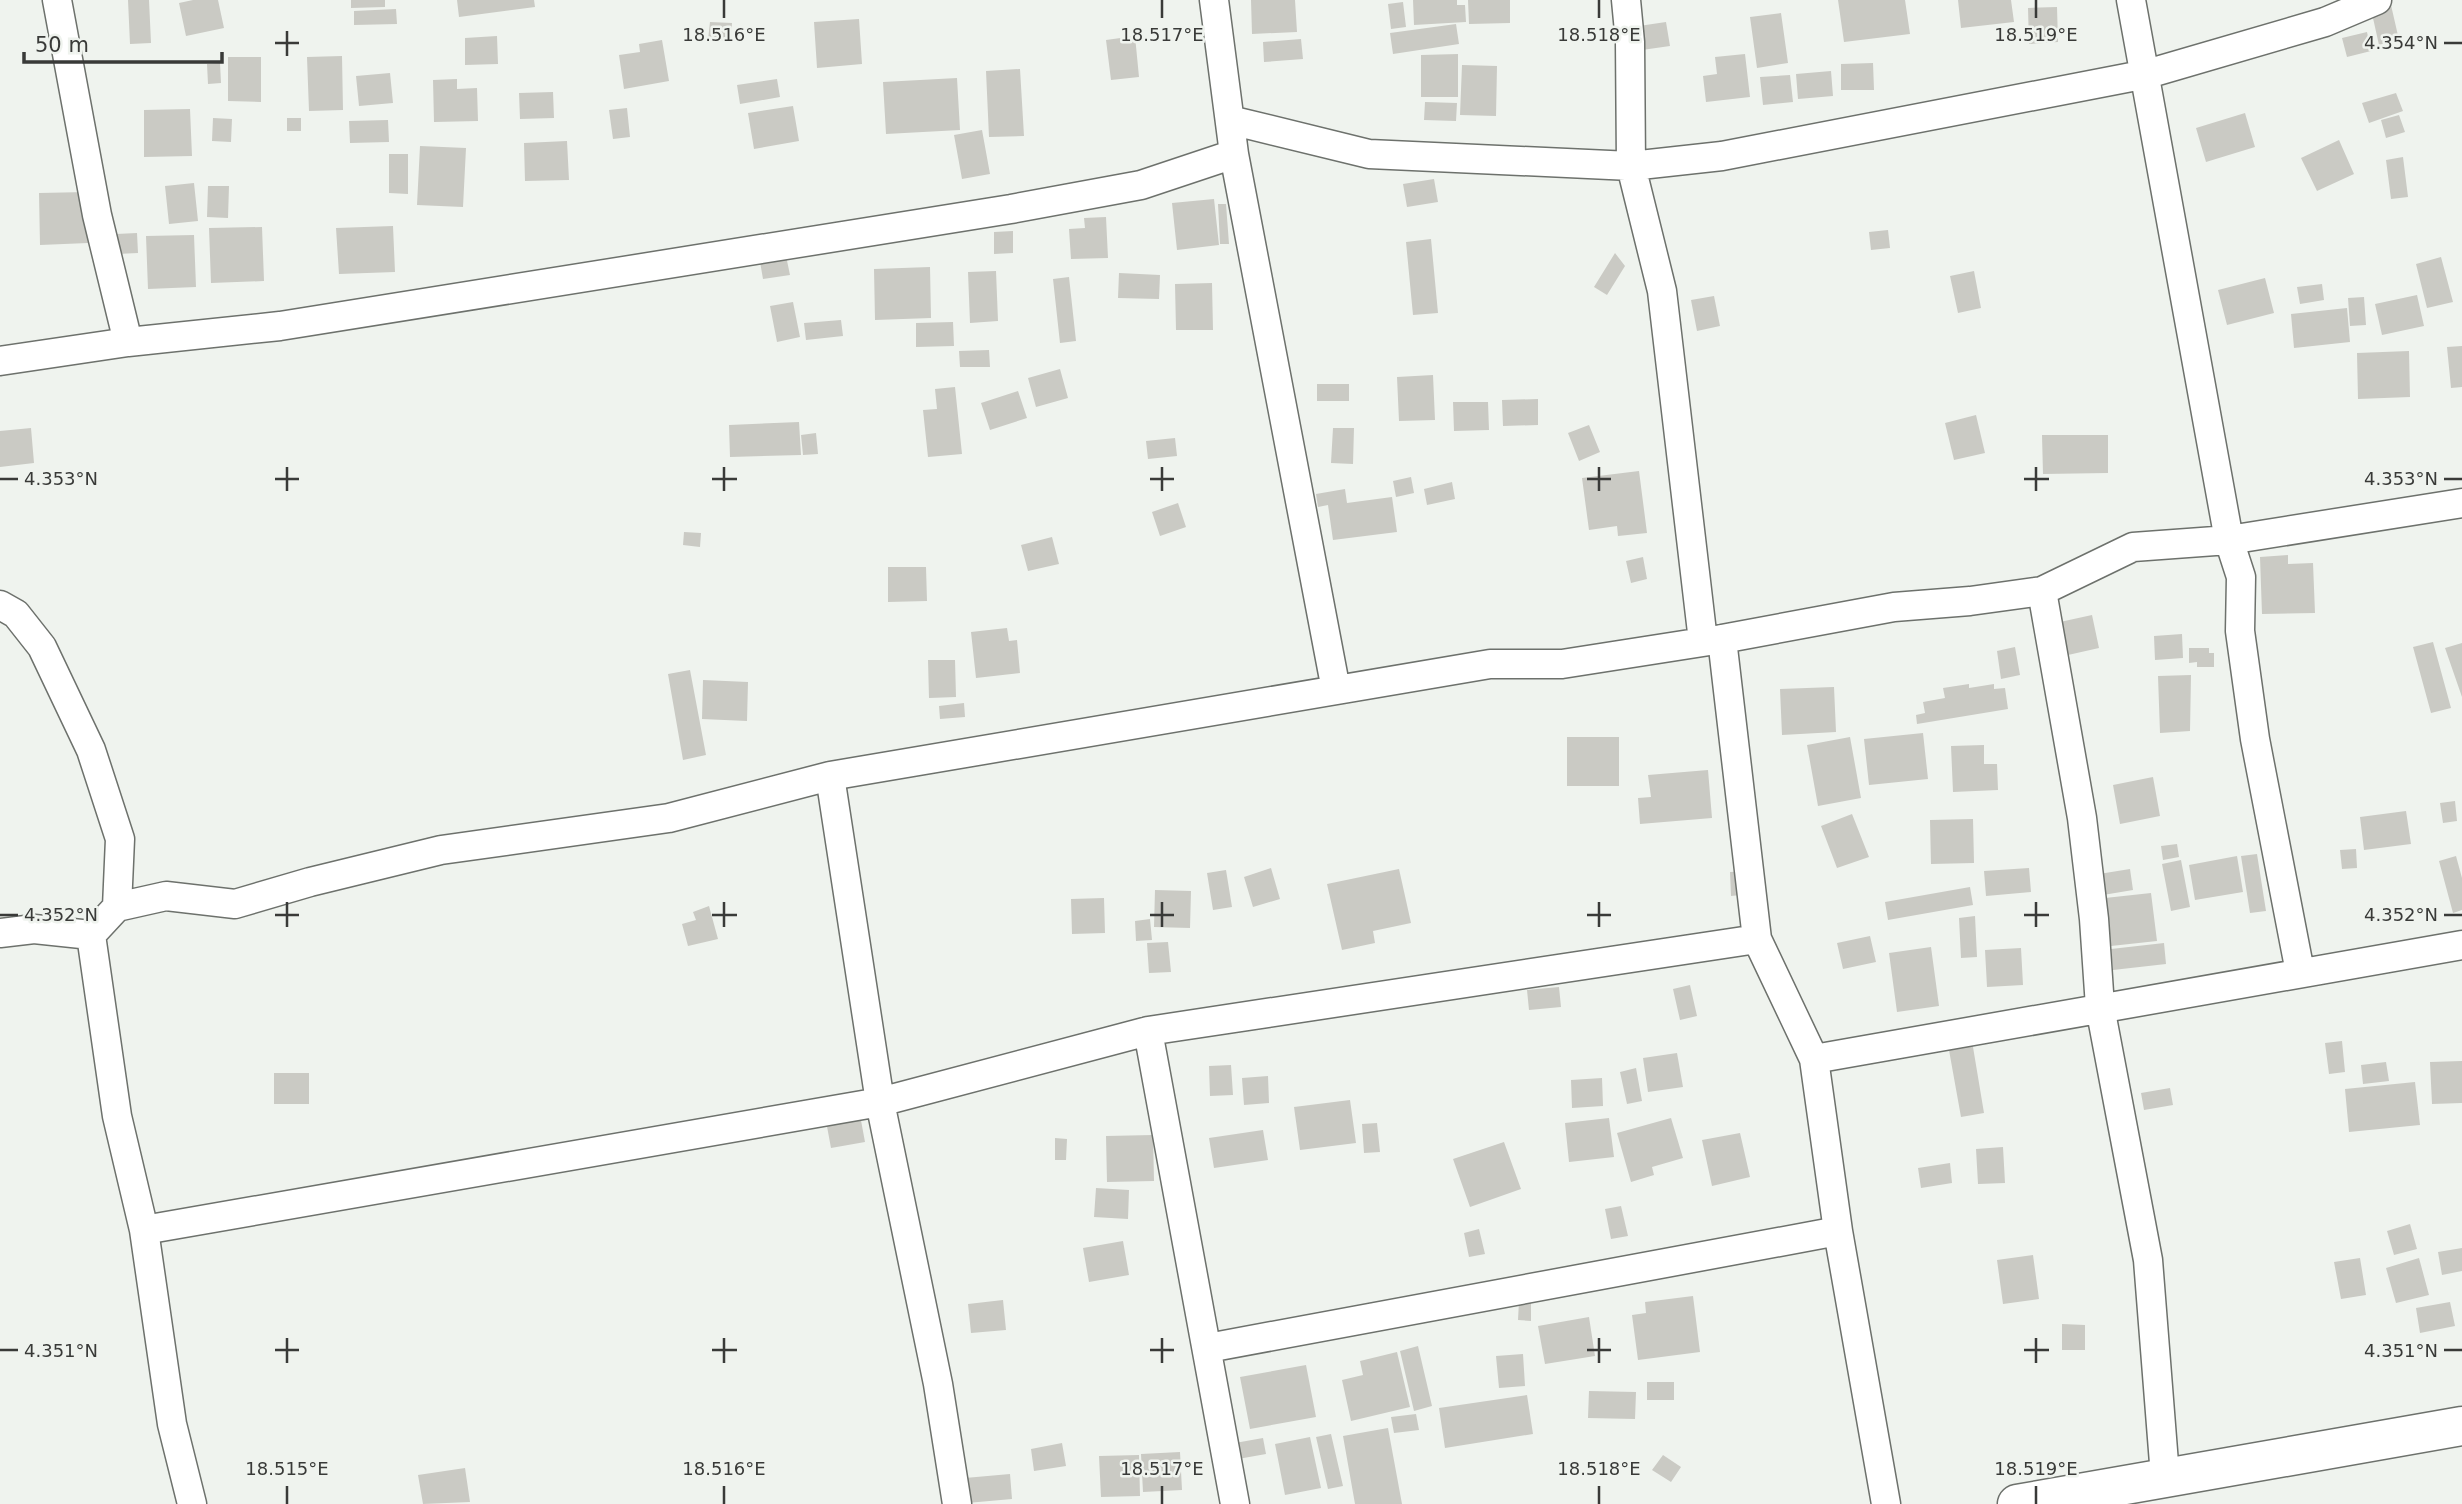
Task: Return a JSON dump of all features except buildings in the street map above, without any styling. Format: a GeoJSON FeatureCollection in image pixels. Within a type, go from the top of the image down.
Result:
{"type":"FeatureCollection","features":[{"type":"Feature","properties":{"kind":"street"},"geometry":{"type":"LineString","coordinates":[[57,0],[97,215],[128,342]]}},
{"type":"Feature","properties":{"kind":"street"},"geometry":{"type":"LineString","coordinates":[[1214,0],[1234,154],[1336,690]]}},
{"type":"Feature","properties":{"kind":"street"},"geometry":{"type":"LineString","coordinates":[[1626,0],[1630,42],[1631,166],[1662,291],[1757,939],[1814,1059],[1838,1231],[1886,1504]]}},
{"type":"Feature","properties":{"kind":"street"},"geometry":{"type":"LineString","coordinates":[[2131,0],[2147,74],[2229,540],[2241,577],[2240,631],[2255,739],[2300,972]]}},
{"type":"Feature","properties":{"kind":"street"},"geometry":{"type":"LineString","coordinates":[[1230,120],[1369,154],[1631,166],[1722,156],[2147,74],[2325,22],[2377,0]]}},
{"type":"Feature","properties":{"kind":"street"},"geometry":{"type":"LineString","coordinates":[[0,361],[128,342],[280,326],[1011,209],[1141,185],[1234,154]]}},
{"type":"Feature","properties":{"kind":"street"},"geometry":{"type":"LineString","coordinates":[[91,935],[117,907],[166,896],[234,904],[442,850],[669,818],[830,776],[1490,664],[1562,664],[1894,607],[1970,601],[2042,590],[2133,547],[2229,540],[2462,503]]}},
{"type":"Feature","properties":{"kind":"street"},"geometry":{"type":"LineString","coordinates":[[2042,590],[2081,818],[2094,919],[2100,1007],[2148,1260],[2165,1476]]}},
{"type":"Feature","properties":{"kind":"street"},"geometry":{"type":"LineString","coordinates":[[0,605],[16,614],[42,647],[91,750],[120,839],[117,907]]}},
{"type":"Feature","properties":{"kind":"street"},"geometry":{"type":"LineString","coordinates":[[830,776],[880,1102],[938,1384],[957,1504]]}},
{"type":"Feature","properties":{"kind":"street"},"geometry":{"type":"LineString","coordinates":[[0,933],[34,929],[91,935]]}},
{"type":"Feature","properties":{"kind":"street"},"geometry":{"type":"LineString","coordinates":[[91,935],[117,1115],[144,1230],[172,1424],[192,1504]]}},
{"type":"Feature","properties":{"kind":"street"},"geometry":{"type":"LineString","coordinates":[[144,1230],[880,1102],[1148,1031],[1757,939]]}},
{"type":"Feature","properties":{"kind":"street"},"geometry":{"type":"LineString","coordinates":[[1814,1059],[2462,945]]}},
{"type":"Feature","properties":{"kind":"street"},"geometry":{"type":"LineString","coordinates":[[1148,1031],[1235,1504]]}},
{"type":"Feature","properties":{"kind":"street"},"geometry":{"type":"LineString","coordinates":[[1208,1348],[1838,1231]]}},
{"type":"Feature","properties":{"kind":"street"},"geometry":{"type":"LineString","coordinates":[[2017,1504],[2462,1426]]}}]}
